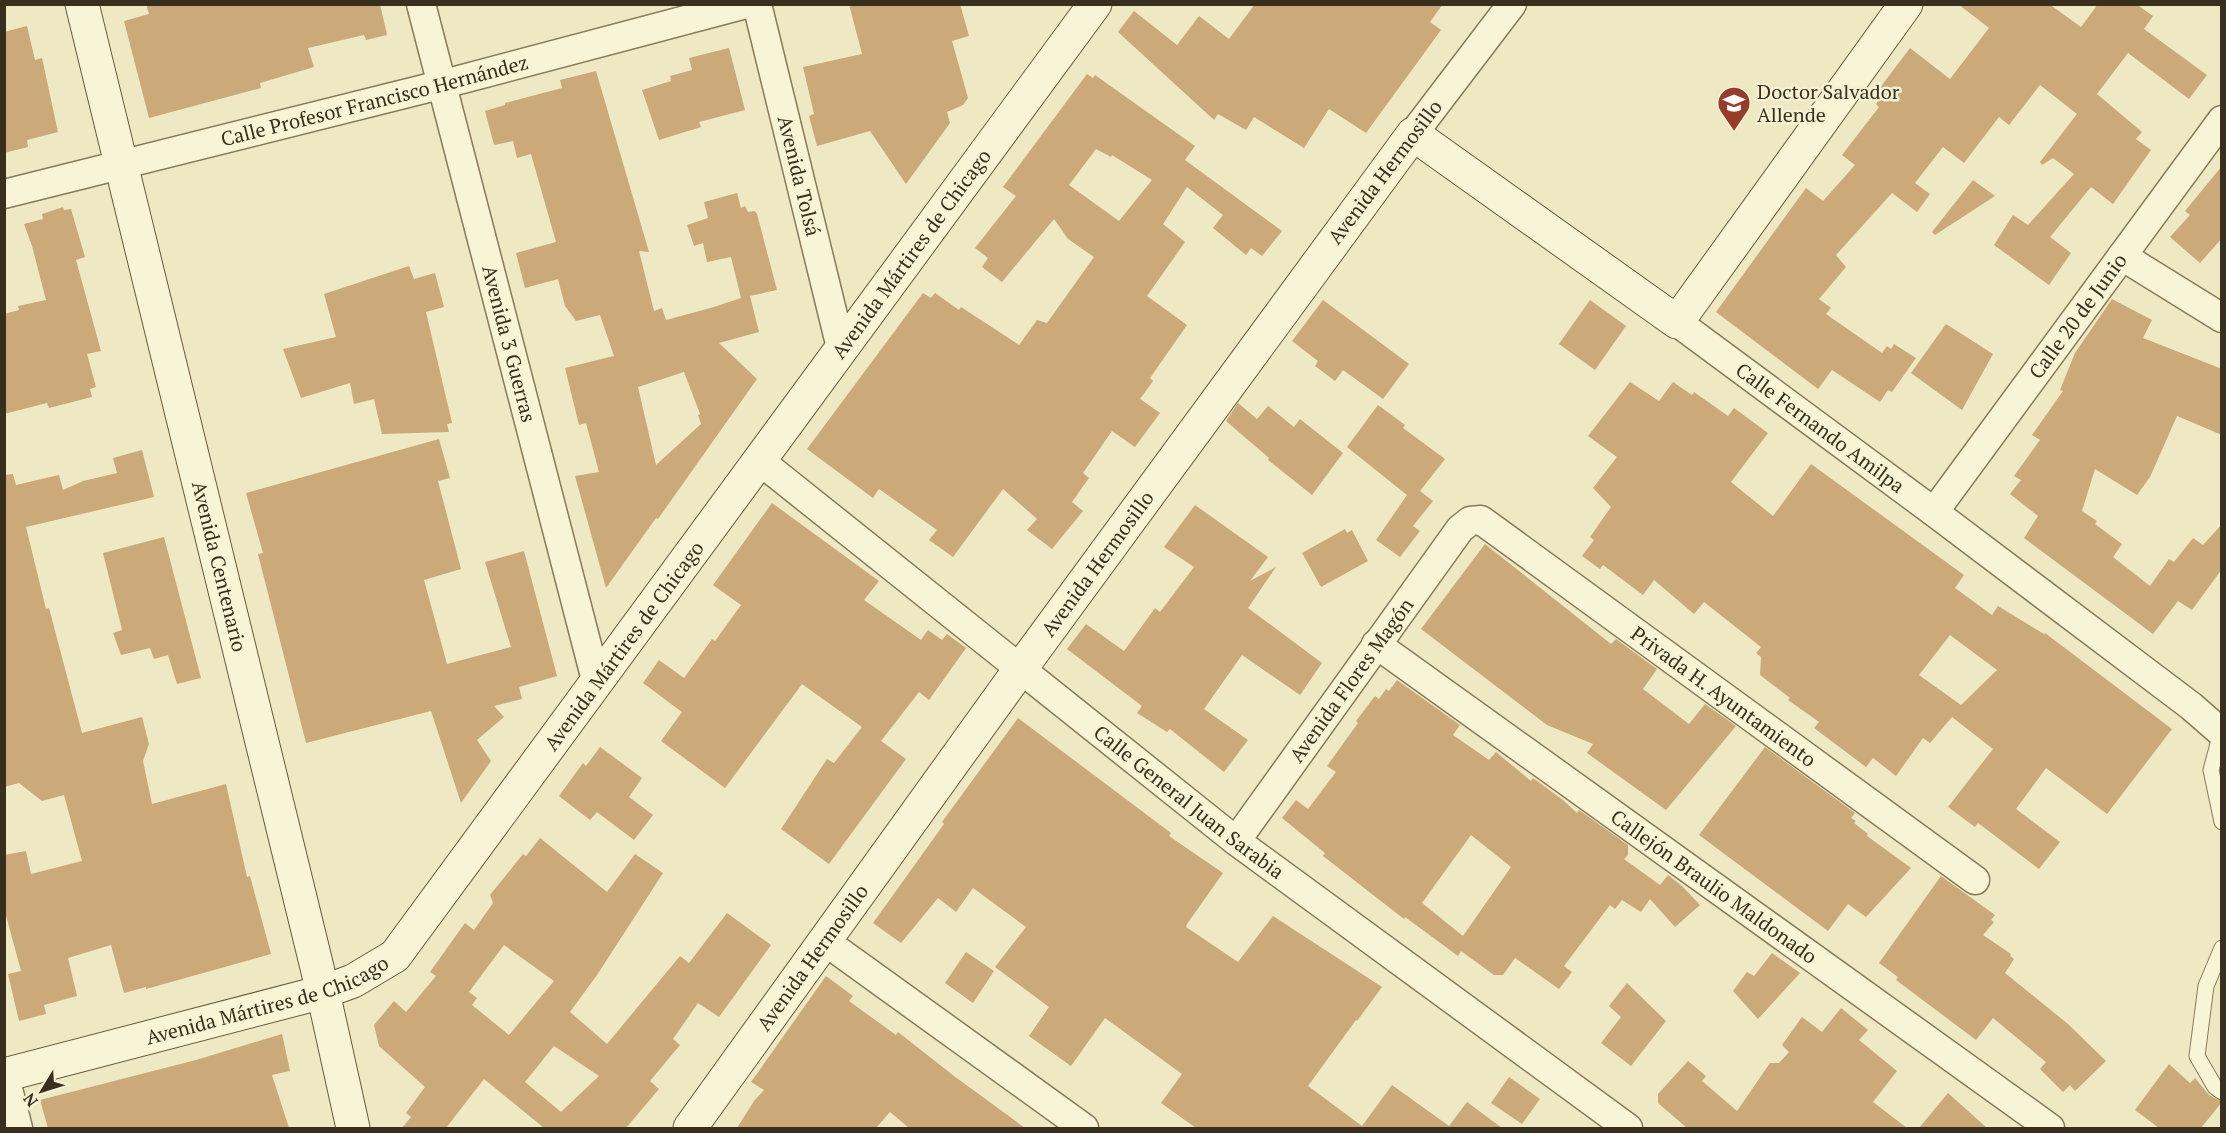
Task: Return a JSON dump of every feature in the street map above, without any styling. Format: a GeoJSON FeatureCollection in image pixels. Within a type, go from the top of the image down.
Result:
{"type":"FeatureCollection","features":[{"type":"Feature","properties":{"kind":"street","name":"Avenida Centenario"},"geometry":{"type":"LineString","coordinates":[[82,4],[323,992],[353,1128]]}},
{"type":"Feature","properties":{"kind":"street","name":"Avenida 3 Guerras"},"geometry":{"type":"LineString","coordinates":[[421,4],[440,85],[597,684]]}},
{"type":"Feature","properties":{"kind":"street","name":"Calle Profesor Francisco Hernández"},"geometry":{"type":"LineString","coordinates":[[4,194],[440,85],[746,4]]}},
{"type":"Feature","properties":{"kind":"street","name":"Avenida Tolsá"},"geometry":{"type":"LineString","coordinates":[[757,4],[841,348]]}},
{"type":"Feature","properties":{"kind":"street","name":"Avenida Mártires de Chicago"},"geometry":{"type":"LineString","coordinates":[[5,1074],[323,992],[374,971],[394,956],[597,684],[1095,4]]}},
{"type":"Feature","properties":{"kind":"street","name":"Avenida Hermosillo"},"geometry":{"type":"LineString","coordinates":[[690,1128],[1021,668],[1413,134],[1512,4]]}},
{"type":"Feature","properties":{"kind":"street"},"geometry":{"type":"LineString","coordinates":[[1677,322],[1906,4]]}},
{"type":"Feature","properties":{"kind":"street","name":"Calle 20 de Junio"},"geometry":{"type":"LineString","coordinates":[[1934,512],[2222,120]]}},
{"type":"Feature","properties":{"kind":"street","name":"Calle Fernando Amilpa"},"geometry":{"type":"LineString","coordinates":[[1413,134],[1677,322],[1934,512],[2191,706],[2221,733]]}},
{"type":"Feature","properties":{"kind":"street"},"geometry":{"type":"LineString","coordinates":[[2122,255],[2222,318]]}},
{"type":"Feature","properties":{"kind":"street","name":"Calle General Juan Sarabia"},"geometry":{"type":"LineString","coordinates":[[760,461],[1236,841],[1628,1128]]}},
{"type":"Feature","properties":{"kind":"street","name":"Privada H. Ayuntamiento"},"geometry":{"type":"LineString","coordinates":[[1470,521],[1480,520],[1975,880]]}},
{"type":"Feature","properties":{"kind":"street","name":"Avenida Flores Magón"},"geometry":{"type":"LineString","coordinates":[[1236,841],[1460,529],[1470,521]]}},
{"type":"Feature","properties":{"kind":"street","name":"Callejón Braulio Maldonado"},"geometry":{"type":"LineString","coordinates":[[1376,644],[2050,1128]]}},
{"type":"Feature","properties":{"kind":"street"},"geometry":{"type":"LineString","coordinates":[[2191,706],[2222,700]]}},
{"type":"Feature","properties":{"kind":"street"},"geometry":{"type":"LineString","coordinates":[[826,942],[1084,1128]]}},
{"type":"Feature","properties":{"kind":"street"},"geometry":{"type":"LineString","coordinates":[[5,1074],[18,1128]]}},
{"type":"Feature","properties":{"kind":"lane"},"geometry":{"type":"LineString","coordinates":[[2221,733],[2211,770],[2222,822]]}},
{"type":"Feature","properties":{"kind":"lane"},"geometry":{"type":"LineString","coordinates":[[2222,948],[2206,986],[2197,1056],[2215,1088],[2222,1092]]}},
{"type":"Feature","properties":{"kind":"building"},"geometry":{"type":"Polygon","coordinates":[[[146,4],[380,4],[387,35],[366,40],[364,35],[308,48],[314,67],[260,83],[261,88],[149,118],[124,21],[149,14],[146,4]]]}},
{"type":"Feature","properties":{"kind":"building"},"geometry":{"type":"Polygon","coordinates":[[[849,4],[960,4],[969,36],[952,41],[968,98],[963,105],[947,112],[950,123],[906,184],[870,131],[817,146],[809,116],[814,114],[803,67],[862,54],[849,4]]]}},
{"type":"Feature","properties":{"kind":"building"},"geometry":{"type":"Polygon","coordinates":[[[1255,4],[1443,4],[1430,22],[1441,30],[1366,133],[1329,109],[1304,148],[1254,117],[1246,130],[1218,114],[1214,120],[1118,32],[1134,11],[1177,45],[1199,16],[1229,39],[1255,4]]]}},
{"type":"Feature","properties":{"kind":"building"},"geometry":{"type":"Polygon","coordinates":[[[1958,4],[2049,4],[2081,27],[2098,4],[2136,4],[2153,16],[2144,29],[2207,75],[2189,99],[2128,53],[2097,94],[2142,132],[2136,139],[2151,150],[2113,204],[2091,187],[2050,237],[2071,253],[2049,285],[1994,245],[2013,215],[2028,225],[2074,174],[2053,158],[2042,165],[2040,162],[2077,114],[2040,85],[2009,125],[1999,117],[1964,163],[1943,147],[1915,183],[1930,194],[1917,212],[1892,193],[1836,255],[1846,267],[1819,299],[1831,308],[1826,314],[1882,353],[1887,346],[1891,349],[1894,344],[1916,358],[1892,392],[1888,390],[1880,402],[1832,370],[1818,389],[1716,312],[1806,188],[1823,201],[1855,165],[1842,155],[1879,107],[1876,104],[1884,93],[1879,89],[1910,48],[1950,79],[1989,28],[1958,4]]]}},
{"type":"Feature","properties":{"kind":"building"},"geometry":{"type":"Polygon","coordinates":[[[27,26],[35,60],[42,58],[58,132],[27,140],[28,147],[4,153],[4,32],[27,26]]]}},
{"type":"Feature","properties":{"kind":"building"},"geometry":{"type":"Polygon","coordinates":[[[729,48],[745,110],[699,122],[701,127],[659,140],[642,90],[671,81],[670,76],[692,70],[689,58],[729,48]]]}},
{"type":"Feature","properties":{"kind":"building"},"geometry":{"type":"Polygon","coordinates":[[[596,71],[649,252],[639,251],[654,311],[662,308],[666,320],[741,298],[731,257],[707,262],[703,243],[694,246],[687,225],[708,218],[704,202],[737,193],[741,208],[745,206],[748,212],[755,211],[757,214],[777,290],[750,296],[759,332],[719,343],[757,379],[606,588],[575,476],[599,472],[586,423],[579,425],[565,368],[614,356],[600,315],[576,321],[565,306],[558,279],[525,288],[516,253],[556,242],[531,154],[517,158],[513,141],[494,145],[485,111],[505,105],[505,103],[562,88],[560,80],[596,71]],[[684,372],[638,387],[656,465],[701,424],[698,415],[700,414],[684,372]]]}},
{"type":"Feature","properties":{"kind":"building"},"geometry":{"type":"Polygon","coordinates":[[[1087,74],[1093,78],[1095,75],[1195,146],[1185,160],[1282,231],[1262,256],[1251,248],[1246,255],[1213,228],[1223,215],[1187,187],[1163,224],[1185,242],[1147,296],[1187,325],[1150,378],[1153,381],[1140,399],[1160,413],[1135,447],[1112,431],[1083,473],[1089,478],[1072,502],[1083,511],[1052,549],[1027,530],[1037,519],[1003,489],[953,557],[929,540],[937,530],[879,489],[873,498],[807,449],[923,293],[931,298],[935,293],[959,310],[961,307],[1019,345],[1037,320],[1047,323],[1094,257],[1068,239],[1054,219],[1002,282],[982,267],[988,258],[975,248],[1016,196],[1003,187],[1087,74]],[[1096,149],[1069,185],[1119,221],[1152,180],[1112,155],[1111,157],[1096,149]]]}},
{"type":"Feature","properties":{"kind":"building"},"geometry":{"type":"Polygon","coordinates":[[[2222,166],[2222,238],[2200,263],[2170,237],[2190,215],[2185,211],[2222,166]]]}},
{"type":"Feature","properties":{"kind":"building"},"geometry":{"type":"Polygon","coordinates":[[[1973,180],[1995,196],[1935,235],[1932,232],[1973,180]]]}},
{"type":"Feature","properties":{"kind":"building"},"geometry":{"type":"Polygon","coordinates":[[[63,207],[64,210],[71,209],[85,257],[76,260],[101,351],[87,354],[96,387],[90,389],[92,397],[49,408],[47,403],[4,414],[4,314],[19,310],[18,306],[46,300],[24,224],[43,219],[42,214],[63,207]]]}},
{"type":"Feature","properties":{"kind":"building"},"geometry":{"type":"Polygon","coordinates":[[[409,266],[414,279],[435,273],[444,307],[426,312],[452,423],[447,424],[449,432],[382,434],[374,399],[354,404],[350,383],[301,398],[283,349],[336,337],[324,294],[409,266]]]}},
{"type":"Feature","properties":{"kind":"building"},"geometry":{"type":"Polygon","coordinates":[[[2112,299],[2152,320],[2143,338],[2222,369],[2222,435],[2177,416],[2150,477],[2137,495],[2095,469],[2082,511],[2097,521],[2095,524],[2122,544],[2113,557],[2150,586],[2169,559],[2174,562],[2193,538],[2203,545],[2222,524],[2222,569],[2192,610],[2178,601],[2153,634],[2024,538],[2038,516],[2010,494],[2021,480],[2014,476],[2040,440],[2032,435],[2063,391],[2060,390],[2075,353],[2112,299]]]}},
{"type":"Feature","properties":{"kind":"building"},"geometry":{"type":"Polygon","coordinates":[[[1323,300],[1409,364],[1383,399],[1343,370],[1335,381],[1315,366],[1318,361],[1292,341],[1323,300]]]}},
{"type":"Feature","properties":{"kind":"building"},"geometry":{"type":"Polygon","coordinates":[[[1590,300],[1626,326],[1595,370],[1559,344],[1590,300]]]}},
{"type":"Feature","properties":{"kind":"building"},"geometry":{"type":"Polygon","coordinates":[[[1946,324],[1993,354],[1962,410],[1911,373],[1946,324]]]}},
{"type":"Feature","properties":{"kind":"building"},"geometry":{"type":"Polygon","coordinates":[[[1630,382],[1659,401],[1673,382],[1692,395],[1694,392],[1728,416],[1734,408],[1768,433],[1731,482],[1773,516],[1811,464],[1964,575],[1955,588],[1992,615],[1998,606],[2045,633],[2172,729],[2107,814],[2046,768],[2016,809],[2060,842],[2039,869],[1978,823],[1975,827],[1948,807],[1993,749],[1952,717],[1930,743],[1923,738],[1896,776],[1873,758],[1866,767],[1814,728],[1819,722],[1788,700],[1790,698],[1760,675],[1761,657],[1756,653],[1761,647],[1704,602],[1694,614],[1654,580],[1643,595],[1603,565],[1600,569],[1582,556],[1594,540],[1590,537],[1611,507],[1593,488],[1617,457],[1588,436],[1630,382]],[[1950,635],[1919,675],[1961,705],[1997,670],[1950,635]]]}},
{"type":"Feature","properties":{"kind":"building"},"geometry":{"type":"Polygon","coordinates":[[[1238,403],[1257,419],[1268,406],[1294,427],[1300,419],[1343,453],[1312,495],[1268,460],[1269,458],[1226,421],[1238,403]]]}},
{"type":"Feature","properties":{"kind":"building"},"geometry":{"type":"Polygon","coordinates":[[[1378,405],[1405,425],[1403,428],[1445,459],[1420,491],[1433,501],[1413,526],[1420,531],[1400,557],[1376,540],[1407,495],[1347,447],[1378,405]]]}},
{"type":"Feature","properties":{"kind":"building"},"geometry":{"type":"Polygon","coordinates":[[[439,439],[450,478],[438,481],[461,569],[424,580],[447,664],[511,647],[485,562],[524,551],[557,676],[519,687],[522,699],[494,706],[504,717],[477,740],[491,761],[461,803],[431,711],[306,743],[258,554],[263,553],[246,493],[439,439]]]}},
{"type":"Feature","properties":{"kind":"building"},"geometry":{"type":"Polygon","coordinates":[[[142,450],[154,497],[26,527],[46,609],[49,608],[82,733],[142,717],[149,744],[143,761],[152,804],[226,784],[247,877],[250,876],[271,954],[124,993],[111,945],[68,958],[77,996],[44,1005],[46,1014],[19,1021],[8,974],[21,971],[4,908],[4,855],[26,851],[31,874],[82,861],[64,795],[42,801],[19,783],[4,787],[4,475],[13,474],[16,485],[59,475],[63,490],[83,481],[117,473],[113,458],[142,450]]]}},
{"type":"Feature","properties":{"kind":"building"},"geometry":{"type":"Polygon","coordinates":[[[772,503],[879,581],[864,600],[921,640],[928,630],[942,640],[947,634],[966,648],[929,700],[919,692],[881,741],[906,759],[829,864],[781,829],[827,759],[834,763],[862,727],[802,684],[725,788],[661,741],[682,712],[643,683],[659,660],[684,678],[712,639],[715,641],[741,605],[713,585],[772,503]]]}},
{"type":"Feature","properties":{"kind":"building"},"geometry":{"type":"Polygon","coordinates":[[[1195,505],[1268,557],[1250,581],[1276,567],[1248,608],[1322,663],[1300,695],[1242,655],[1204,709],[1248,740],[1224,772],[1170,729],[1167,732],[1137,713],[1142,706],[1067,649],[1086,624],[1124,651],[1155,608],[1160,612],[1194,567],[1164,547],[1195,505]]]}},
{"type":"Feature","properties":{"kind":"building"},"geometry":{"type":"Polygon","coordinates":[[[1345,529],[1347,533],[1352,530],[1368,561],[1321,587],[1302,553],[1345,529]]]}},
{"type":"Feature","properties":{"kind":"building"},"geometry":{"type":"Polygon","coordinates":[[[164,537],[201,678],[177,684],[168,655],[154,659],[150,648],[121,655],[113,633],[122,630],[103,553],[164,537]]]}},
{"type":"Feature","properties":{"kind":"building"},"geometry":{"type":"Polygon","coordinates":[[[1485,544],[1611,644],[1616,639],[1657,669],[1643,689],[1689,724],[1705,704],[1736,726],[1666,810],[1587,753],[1593,744],[1547,725],[1421,629],[1485,544]]]}},
{"type":"Feature","properties":{"kind":"building"},"geometry":{"type":"Polygon","coordinates":[[[1397,680],[1460,725],[1453,735],[1489,760],[1496,752],[1531,781],[1533,778],[1577,813],[1579,810],[1628,845],[1628,855],[1624,859],[1660,885],[1668,875],[1700,905],[1675,927],[1650,899],[1641,912],[1622,900],[1615,909],[1610,905],[1564,966],[1572,972],[1559,989],[1515,958],[1503,975],[1494,975],[1461,951],[1458,956],[1405,917],[1404,919],[1323,856],[1325,853],[1282,818],[1296,800],[1308,809],[1336,772],[1327,766],[1358,723],[1356,721],[1375,696],[1379,699],[1386,689],[1389,691],[1397,680]],[[1471,835],[1422,903],[1463,936],[1511,867],[1471,835]]]}},
{"type":"Feature","properties":{"kind":"building"},"geometry":{"type":"Polygon","coordinates":[[[1018,718],[1171,833],[1169,836],[1223,873],[1186,927],[1238,962],[1273,916],[1382,987],[1308,1086],[1362,1126],[1392,1085],[1449,1126],[1467,1102],[1502,1128],[1196,1128],[1161,1103],[1182,1074],[1105,1018],[1071,1066],[1029,1036],[1049,1007],[995,967],[1026,927],[973,888],[956,912],[938,898],[901,943],[873,923],[944,824],[942,822],[1018,718]]]}},
{"type":"Feature","properties":{"kind":"building"},"geometry":{"type":"Polygon","coordinates":[[[600,747],[642,778],[629,797],[653,815],[634,840],[597,812],[590,820],[559,796],[583,763],[586,766],[600,747]]]}},
{"type":"Feature","properties":{"kind":"building"},"geometry":{"type":"Polygon","coordinates":[[[1765,747],[1855,813],[1851,818],[1868,834],[1867,836],[1911,868],[1866,917],[1848,904],[1828,931],[1699,835],[1765,747]]]}},
{"type":"Feature","properties":{"kind":"building"},"geometry":{"type":"Polygon","coordinates":[[[540,838],[607,892],[635,854],[663,873],[597,975],[570,1012],[607,1044],[680,956],[689,963],[727,913],[771,945],[719,1017],[698,1003],[673,1039],[680,1045],[650,1081],[659,1089],[626,1128],[544,1128],[484,1079],[446,1128],[402,1128],[411,1117],[406,1113],[425,1087],[379,1046],[374,1025],[394,1001],[406,1012],[436,976],[430,972],[465,923],[474,930],[493,903],[490,895],[523,854],[526,856],[540,838]],[[504,945],[469,992],[477,998],[472,1005],[509,1035],[554,981],[504,945]],[[554,1046],[525,1082],[561,1112],[599,1076],[554,1046]]]}},
{"type":"Feature","properties":{"kind":"building"},"geometry":{"type":"Polygon","coordinates":[[[1941,876],[1995,915],[1991,920],[1994,922],[1983,935],[2011,954],[2010,956],[2014,959],[2005,973],[2068,1024],[2106,1061],[2075,1091],[2070,1085],[2063,1092],[2040,1069],[2046,1062],[1993,1018],[1976,1040],[1896,980],[1898,977],[1879,963],[1941,876]]]}},
{"type":"Feature","properties":{"kind":"building"},"geometry":{"type":"Polygon","coordinates":[[[966,952],[994,971],[973,1003],[945,983],[966,952]]]}},
{"type":"Feature","properties":{"kind":"building"},"geometry":{"type":"Polygon","coordinates":[[[1772,953],[1800,973],[1758,1019],[1733,991],[1747,972],[1754,976],[1772,953]]]}},
{"type":"Feature","properties":{"kind":"building"},"geometry":{"type":"Polygon","coordinates":[[[826,976],[853,996],[849,1001],[896,1035],[898,1032],[1025,1128],[909,1128],[890,1112],[876,1128],[737,1128],[764,1090],[751,1082],[826,976]]]}},
{"type":"Feature","properties":{"kind":"building"},"geometry":{"type":"Polygon","coordinates":[[[1627,983],[1666,1021],[1631,1066],[1601,1043],[1621,1017],[1609,1006],[1627,983]]]}},
{"type":"Feature","properties":{"kind":"building"},"geometry":{"type":"Polygon","coordinates":[[[1841,1008],[1868,1030],[1859,1040],[1897,1071],[1873,1102],[1907,1128],[1687,1128],[1658,1103],[1658,1094],[1688,1061],[1706,1076],[1702,1081],[1737,1111],[1770,1063],[1779,1063],[1789,1052],[1782,1045],[1802,1017],[1822,1032],[1841,1008]]]}},
{"type":"Feature","properties":{"kind":"building"},"geometry":{"type":"Polygon","coordinates":[[[282,1034],[290,1071],[272,1075],[289,1128],[48,1128],[40,1100],[196,1060],[282,1034]]]}},
{"type":"Feature","properties":{"kind":"building"},"geometry":{"type":"Polygon","coordinates":[[[2169,1064],[2190,1083],[2195,1078],[2209,1095],[2222,1102],[2201,1128],[2159,1128],[2135,1110],[2169,1064]]]}},
{"type":"Feature","properties":{"kind":"building"},"geometry":{"type":"Polygon","coordinates":[[[1509,1077],[1540,1099],[1522,1124],[1491,1103],[1509,1077]]]}},
{"type":"Feature","properties":{"kind":"building"},"geometry":{"type":"Polygon","coordinates":[[[1948,1093],[1987,1128],[1919,1128],[1948,1093]]]}},
{"type":"Feature","properties":{"kind":"place","name":"Doctor Salvador Allende"},"geometry":{"type":"Point","coordinates":[1734,132]}}]}
